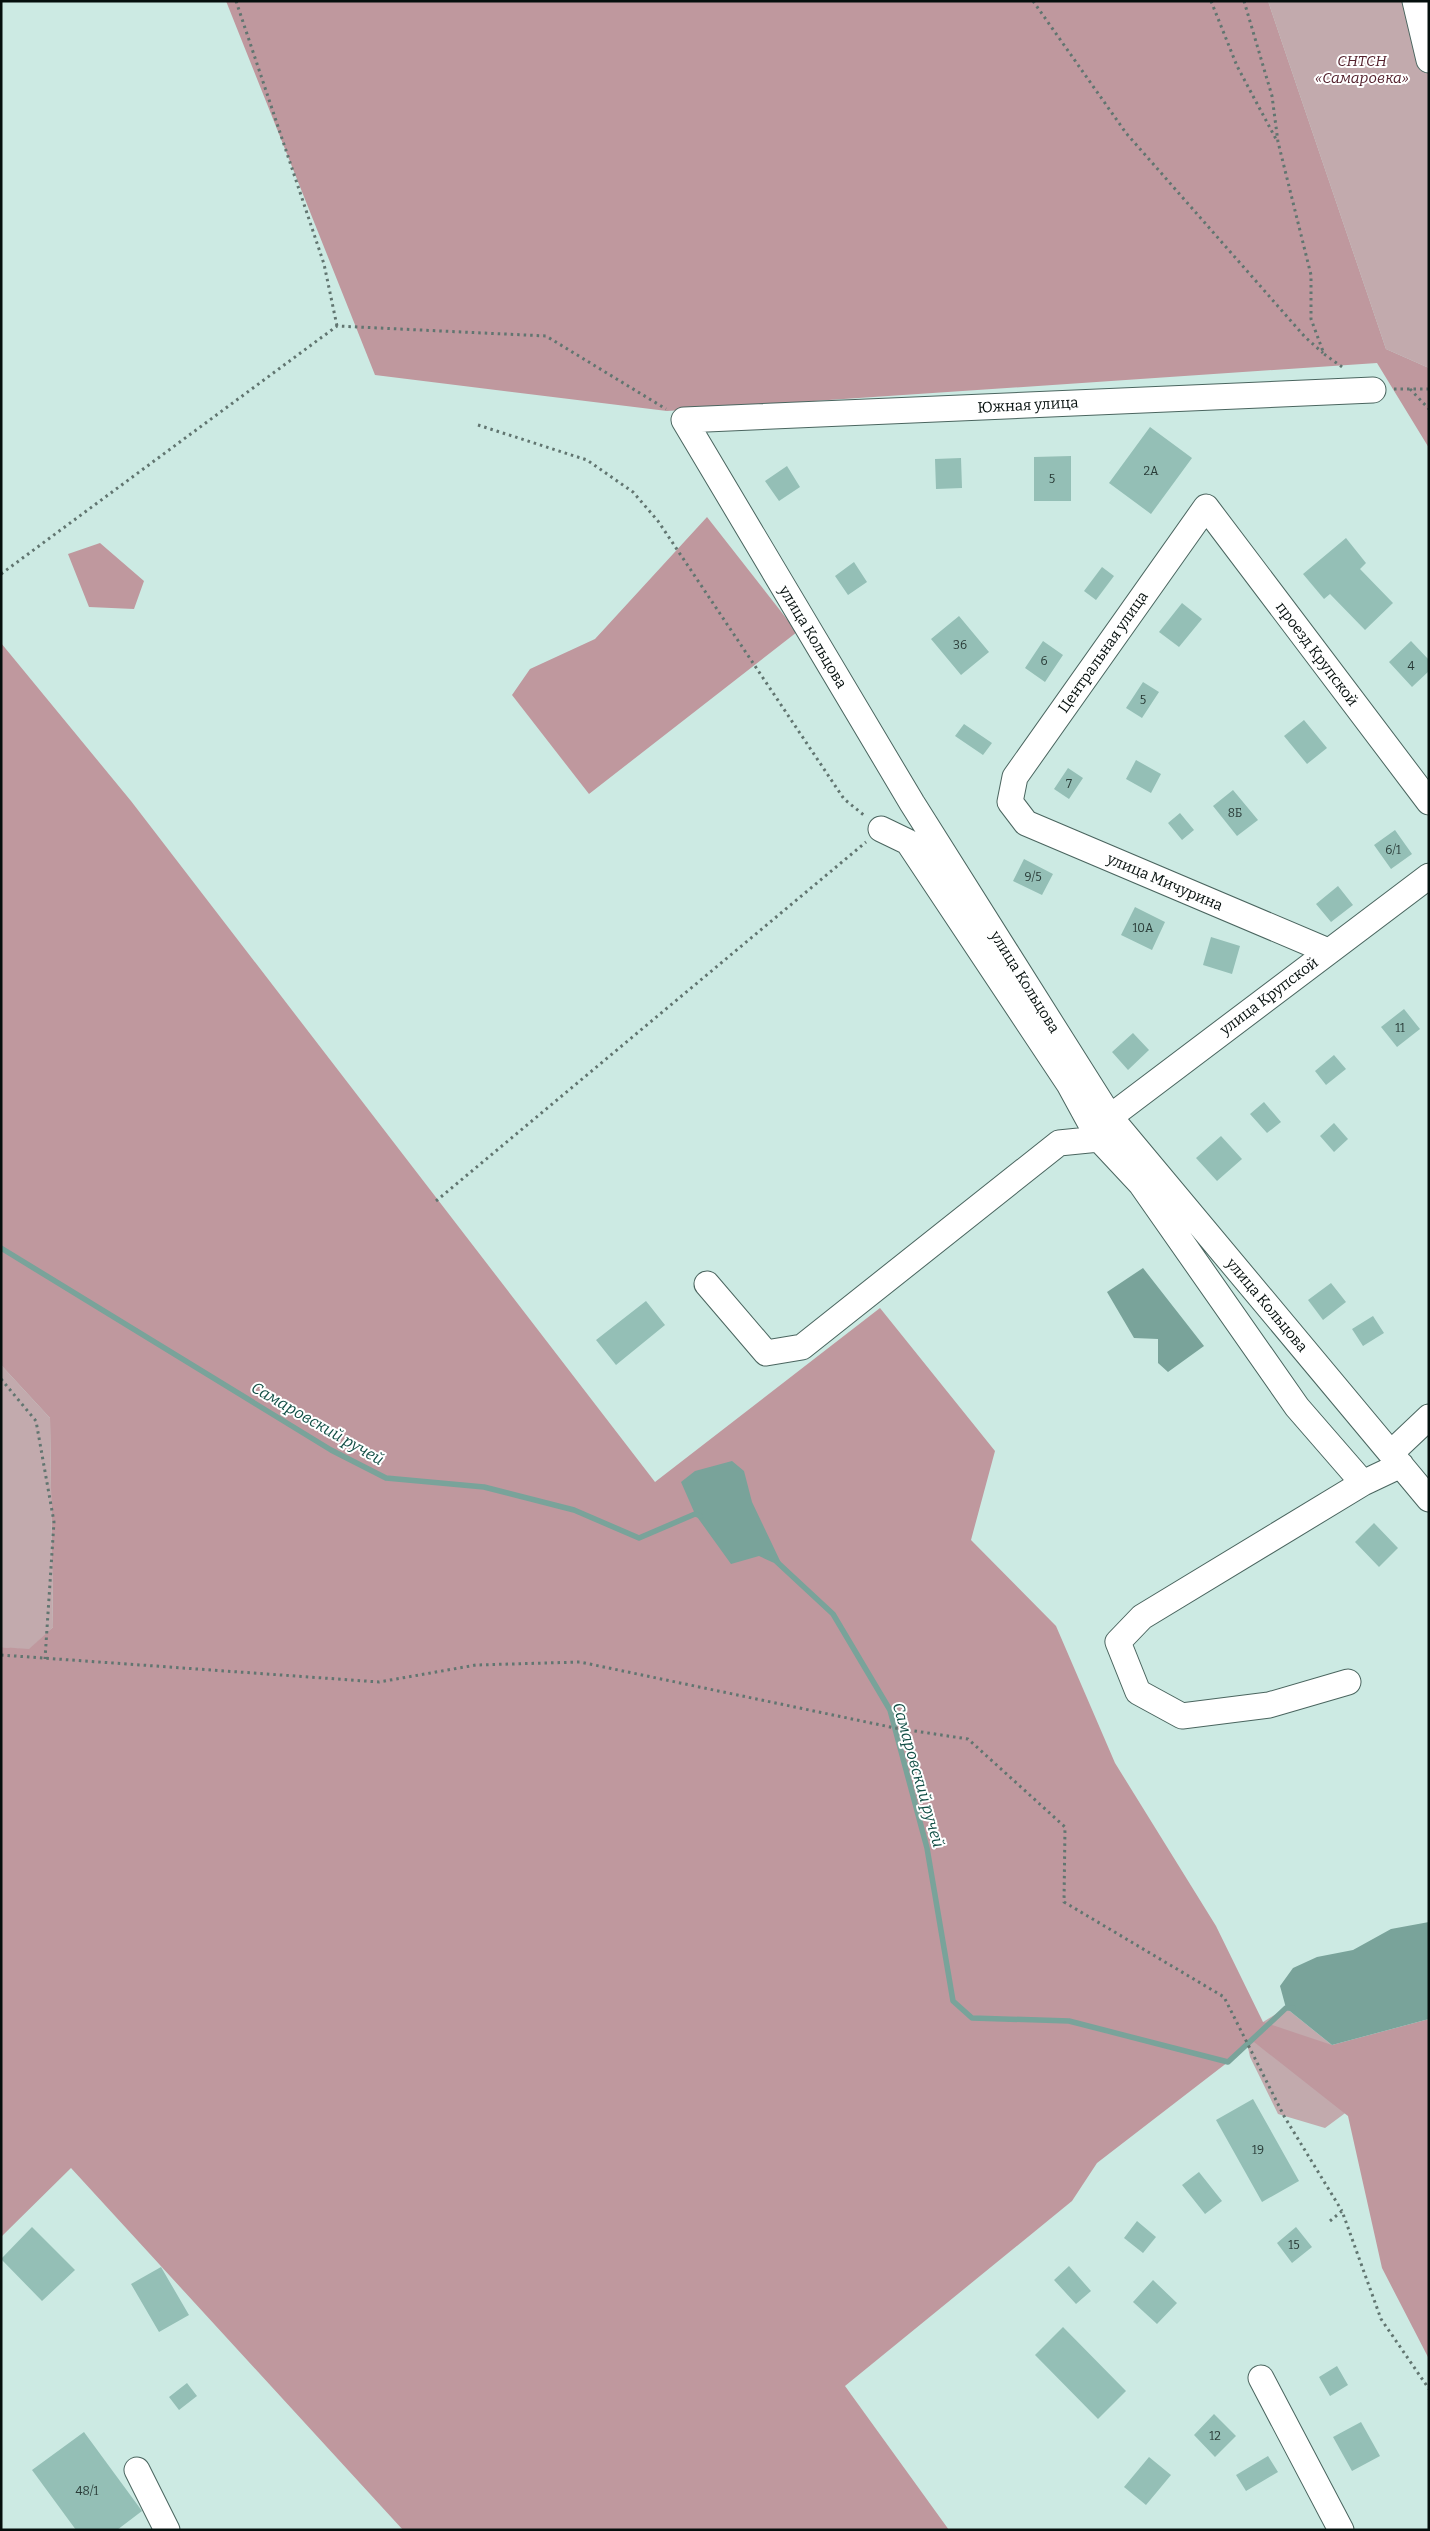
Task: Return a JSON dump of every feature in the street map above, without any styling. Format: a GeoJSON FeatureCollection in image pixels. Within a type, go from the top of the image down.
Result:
{"type":"FeatureCollection","features":[{"type":"Feature","properties":{"kind":"street"},"geometry":{"type":"LineString","coordinates":[[1415,1],[1429,60]]}},
{"type":"Feature","properties":{"kind":"street","name":"Южная улица"},"geometry":{"type":"LineString","coordinates":[[684,420],[1372,390]]}},
{"type":"Feature","properties":{"kind":"street","name":"улица Кольцова"},"geometry":{"type":"LineString","coordinates":[[684,420],[1104,1128],[1429,1498]]}},
{"type":"Feature","properties":{"kind":"street","name":"Центральная улица"},"geometry":{"type":"LineString","coordinates":[[1010,802],[1015,777],[1206,507]]}},
{"type":"Feature","properties":{"kind":"street","name":"проезд Крупской"},"geometry":{"type":"LineString","coordinates":[[1206,507],[1429,802]]}},
{"type":"Feature","properties":{"kind":"street","name":"улица Мичурина"},"geometry":{"type":"LineString","coordinates":[[1010,802],[1026,824],[1328,951]]}},
{"type":"Feature","properties":{"kind":"street"},"geometry":{"type":"LineString","coordinates":[[881,829],[908,842],[1069,1084],[1104,1128],[1297,1407],[1363,1482]]}},
{"type":"Feature","properties":{"kind":"street","name":"улица Крупской"},"geometry":{"type":"LineString","coordinates":[[1104,1128],[1328,951],[1429,876]]}},
{"type":"Feature","properties":{"kind":"street"},"geometry":{"type":"LineString","coordinates":[[707,1284],[766,1353],[802,1347],[1059,1143],[1104,1128]]}},
{"type":"Feature","properties":{"kind":"street"},"geometry":{"type":"LineString","coordinates":[[1348,1682],[1269,1705],[1182,1716],[1138,1692],[1118,1642],[1142,1617],[1363,1482],[1396,1459],[1429,1417]]}},
{"type":"Feature","properties":{"kind":"street"},"geometry":{"type":"LineString","coordinates":[[1261,2378],[1340,2530]]}},
{"type":"Feature","properties":{"kind":"street"},"geometry":{"type":"LineString","coordinates":[[137,2470],[167,2530]]}},
{"type":"Feature","properties":{"kind":"path"},"geometry":{"type":"LineString","coordinates":[[236,1],[324,264],[337,326]]}},
{"type":"Feature","properties":{"kind":"path"},"geometry":{"type":"LineString","coordinates":[[1033,1],[1126,133],[1305,337],[1324,354],[1372,390],[1429,389]]}},
{"type":"Feature","properties":{"kind":"path"},"geometry":{"type":"LineString","coordinates":[[1211,1],[1237,66],[1278,142]]}},
{"type":"Feature","properties":{"kind":"path"},"geometry":{"type":"LineString","coordinates":[[1244,1],[1272,96],[1278,142],[1311,275],[1311,319],[1324,354]]}},
{"type":"Feature","properties":{"kind":"path"},"geometry":{"type":"LineString","coordinates":[[1,574],[337,326],[546,336],[684,420]]}},
{"type":"Feature","properties":{"kind":"path"},"geometry":{"type":"LineString","coordinates":[[1410,389],[1429,409]]}},
{"type":"Feature","properties":{"kind":"path"},"geometry":{"type":"LineString","coordinates":[[436,1201],[881,829],[844,799],[658,521],[633,492],[586,460],[478,425]]}},
{"type":"Feature","properties":{"kind":"path"},"geometry":{"type":"LineString","coordinates":[[1,1379],[36,1421],[54,1522],[45,1659]]}},
{"type":"Feature","properties":{"kind":"path"},"geometry":{"type":"LineString","coordinates":[[1,1656],[379,1682],[476,1665],[580,1662],[895,1728],[968,1739],[1066,1827],[1064,1902],[1224,1997],[1284,2116],[1342,2211],[1381,2319],[1429,2389]]}},
{"type":"Feature","properties":{"kind":"path"},"geometry":{"type":"LineString","coordinates":[[1330,2221],[1342,2211]]}},
{"type":"Feature","properties":{"kind":"green space","name":"СНТСН «Самаровка»"},"geometry":{"type":"Polygon","coordinates":[[[1268,1],[1429,1],[1429,368],[1386,349],[1268,1]]]}},
{"type":"Feature","properties":{"kind":"green space"},"geometry":{"type":"Polygon","coordinates":[[[1,1365],[50,1418],[53,1627],[29,1650],[1,1647],[1,1365]]]}},
{"type":"Feature","properties":{"kind":"green space"},"geometry":{"type":"Polygon","coordinates":[[[1286,2008],[1332,2045],[1348,2111],[1325,2128],[1278,2114],[1250,2057],[1246,2038],[1263,2022],[1286,2008]]]}},
{"type":"Feature","properties":{"kind":"shaded area"},"geometry":{"type":"Polygon","coordinates":[[[226,1],[1268,1],[1386,349],[1429,368],[1429,448],[1377,363],[667,411],[375,375],[226,1]]]}},
{"type":"Feature","properties":{"kind":"shaded area"},"geometry":{"type":"Polygon","coordinates":[[[707,517],[797,632],[589,794],[512,695],[530,669],[595,639],[707,517]]]}},
{"type":"Feature","properties":{"kind":"shaded area"},"geometry":{"type":"Polygon","coordinates":[[[100,543],[144,581],[134,609],[89,607],[68,554],[100,543]]]}},
{"type":"Feature","properties":{"kind":"shaded area"},"geometry":{"type":"Polygon","coordinates":[[[1,643],[131,801],[655,1482],[880,1308],[995,1451],[971,1540],[1056,1626],[1115,1763],[1216,1926],[1263,2022],[1332,2045],[1429,2019],[1429,2359],[1382,2268],[1348,2116],[1254,2042],[1097,2163],[1072,2201],[845,2386],[949,2530],[403,2530],[71,2168],[1,2237],[1,1647],[29,1649],[53,1627],[50,1418],[1,1365],[1,643]]]}},
{"type":"Feature","properties":{"kind":"shaded area"},"geometry":{"type":"Polygon","coordinates":[[[1143,1268],[1204,1346],[1168,1372],[1158,1363],[1158,1339],[1134,1338],[1107,1292],[1143,1268]]]}},
{"type":"Feature","properties":{"kind":"shaded area"},"geometry":{"type":"Polygon","coordinates":[[[732,1461],[744,1471],[752,1502],[783,1567],[759,1556],[731,1564],[695,1514],[681,1482],[695,1471],[732,1461]]]}},
{"type":"Feature","properties":{"kind":"shaded area"},"geometry":{"type":"Polygon","coordinates":[[[1429,1922],[1429,2019],[1332,2045],[1286,2008],[1280,1986],[1293,1968],[1317,1957],[1353,1950],[1391,1929],[1429,1922]]]}},
{"type":"Feature","properties":{"kind":"building"},"geometry":{"type":"Polygon","coordinates":[[[1150,427],[1192,458],[1151,514],[1109,483],[1150,427]]]}},
{"type":"Feature","properties":{"kind":"building"},"geometry":{"type":"Polygon","coordinates":[[[1071,456],[1071,501],[1034,501],[1034,457],[1071,456]]]}},
{"type":"Feature","properties":{"kind":"building"},"geometry":{"type":"Polygon","coordinates":[[[961,458],[962,488],[936,489],[935,459],[961,458]]]}},
{"type":"Feature","properties":{"kind":"building"},"geometry":{"type":"Polygon","coordinates":[[[787,466],[800,487],[779,501],[765,481],[787,466]]]}},
{"type":"Feature","properties":{"kind":"building"},"geometry":{"type":"Polygon","coordinates":[[[1346,538],[1366,563],[1360,569],[1393,603],[1365,630],[1330,594],[1324,599],[1303,574],[1346,538]]]}},
{"type":"Feature","properties":{"kind":"building"},"geometry":{"type":"Polygon","coordinates":[[[854,562],[867,582],[848,595],[835,576],[854,562]]]}},
{"type":"Feature","properties":{"kind":"building"},"geometry":{"type":"Polygon","coordinates":[[[1102,567],[1114,576],[1096,600],[1084,591],[1102,567]]]}},
{"type":"Feature","properties":{"kind":"building"},"geometry":{"type":"Polygon","coordinates":[[[1182,603],[1202,619],[1179,647],[1159,632],[1182,603]]]}},
{"type":"Feature","properties":{"kind":"building"},"geometry":{"type":"Polygon","coordinates":[[[959,616],[989,652],[961,675],[931,639],[959,616]]]}},
{"type":"Feature","properties":{"kind":"building"},"geometry":{"type":"Polygon","coordinates":[[[1043,641],[1063,655],[1045,682],[1025,668],[1043,641]]]}},
{"type":"Feature","properties":{"kind":"building"},"geometry":{"type":"Polygon","coordinates":[[[1411,641],[1429,660],[1429,671],[1412,687],[1389,662],[1411,641]]]}},
{"type":"Feature","properties":{"kind":"building"},"geometry":{"type":"Polygon","coordinates":[[[1143,682],[1159,692],[1142,718],[1126,708],[1143,682]]]}},
{"type":"Feature","properties":{"kind":"building"},"geometry":{"type":"Polygon","coordinates":[[[1304,720],[1327,748],[1307,764],[1284,736],[1304,720]]]}},
{"type":"Feature","properties":{"kind":"building"},"geometry":{"type":"Polygon","coordinates":[[[964,724],[992,743],[983,755],[955,736],[964,724]]]}},
{"type":"Feature","properties":{"kind":"building"},"geometry":{"type":"Polygon","coordinates":[[[1136,760],[1161,774],[1151,793],[1126,779],[1136,760]]]}},
{"type":"Feature","properties":{"kind":"building"},"geometry":{"type":"Polygon","coordinates":[[[1068,768],[1083,778],[1069,799],[1054,789],[1068,768]]]}},
{"type":"Feature","properties":{"kind":"building"},"geometry":{"type":"Polygon","coordinates":[[[1233,790],[1258,820],[1237,836],[1213,806],[1233,790]]]}},
{"type":"Feature","properties":{"kind":"building"},"geometry":{"type":"Polygon","coordinates":[[[1180,813],[1194,830],[1182,840],[1168,823],[1180,813]]]}},
{"type":"Feature","properties":{"kind":"building"},"geometry":{"type":"Polygon","coordinates":[[[1395,830],[1412,854],[1391,869],[1374,845],[1395,830]]]}},
{"type":"Feature","properties":{"kind":"building"},"geometry":{"type":"Polygon","coordinates":[[[1024,859],[1053,874],[1042,895],[1013,881],[1024,859]]]}},
{"type":"Feature","properties":{"kind":"building"},"geometry":{"type":"Polygon","coordinates":[[[1338,886],[1353,905],[1331,922],[1316,904],[1338,886]]]}},
{"type":"Feature","properties":{"kind":"building"},"geometry":{"type":"Polygon","coordinates":[[[1135,907],[1165,922],[1152,950],[1121,935],[1135,907]]]}},
{"type":"Feature","properties":{"kind":"building"},"geometry":{"type":"Polygon","coordinates":[[[1211,937],[1240,946],[1232,974],[1203,965],[1211,937]]]}},
{"type":"Feature","properties":{"kind":"building"},"geometry":{"type":"Polygon","coordinates":[[[1404,1009],[1420,1029],[1397,1047],[1381,1027],[1404,1009]]]}},
{"type":"Feature","properties":{"kind":"building"},"geometry":{"type":"Polygon","coordinates":[[[1133,1033],[1149,1050],[1128,1070],[1112,1052],[1133,1033]]]}},
{"type":"Feature","properties":{"kind":"building"},"geometry":{"type":"Polygon","coordinates":[[[1334,1055],[1346,1069],[1326,1085],[1315,1071],[1334,1055]]]}},
{"type":"Feature","properties":{"kind":"building"},"geometry":{"type":"Polygon","coordinates":[[[1264,1102],[1281,1122],[1267,1133],[1250,1114],[1264,1102]]]}},
{"type":"Feature","properties":{"kind":"building"},"geometry":{"type":"Polygon","coordinates":[[[1334,1123],[1348,1139],[1334,1152],[1320,1136],[1334,1123]]]}},
{"type":"Feature","properties":{"kind":"building"},"geometry":{"type":"Polygon","coordinates":[[[1221,1136],[1242,1159],[1217,1181],[1196,1158],[1221,1136]]]}},
{"type":"Feature","properties":{"kind":"building"},"geometry":{"type":"Polygon","coordinates":[[[1331,1283],[1346,1302],[1323,1320],[1308,1300],[1331,1283]]]}},
{"type":"Feature","properties":{"kind":"building"},"geometry":{"type":"Polygon","coordinates":[[[646,1301],[665,1325],[616,1365],[596,1340],[646,1301]]]}},
{"type":"Feature","properties":{"kind":"building"},"geometry":{"type":"Polygon","coordinates":[[[1373,1316],[1384,1333],[1363,1346],[1352,1329],[1373,1316]]]}},
{"type":"Feature","properties":{"kind":"building"},"geometry":{"type":"Polygon","coordinates":[[[1374,1523],[1398,1548],[1379,1567],[1355,1542],[1374,1523]]]}},
{"type":"Feature","properties":{"kind":"building"},"geometry":{"type":"Polygon","coordinates":[[[1253,2099],[1299,2181],[1262,2202],[1216,2120],[1253,2099]]]}},
{"type":"Feature","properties":{"kind":"building"},"geometry":{"type":"Polygon","coordinates":[[[1199,2172],[1222,2201],[1205,2214],[1182,2185],[1199,2172]]]}},
{"type":"Feature","properties":{"kind":"building"},"geometry":{"type":"Polygon","coordinates":[[[1137,2221],[1156,2237],[1143,2253],[1124,2238],[1137,2221]]]}},
{"type":"Feature","properties":{"kind":"building"},"geometry":{"type":"Polygon","coordinates":[[[32,2227],[75,2270],[42,2301],[1,2259],[32,2227]]]}},
{"type":"Feature","properties":{"kind":"building"},"geometry":{"type":"Polygon","coordinates":[[[1296,2227],[1312,2247],[1292,2263],[1277,2243],[1296,2227]]]}},
{"type":"Feature","properties":{"kind":"building"},"geometry":{"type":"Polygon","coordinates":[[[1069,2266],[1091,2291],[1076,2304],[1054,2280],[1069,2266]]]}},
{"type":"Feature","properties":{"kind":"building"},"geometry":{"type":"Polygon","coordinates":[[[161,2267],[189,2315],[159,2332],[131,2284],[161,2267]]]}},
{"type":"Feature","properties":{"kind":"building"},"geometry":{"type":"Polygon","coordinates":[[[1153,2280],[1177,2303],[1157,2324],[1133,2302],[1153,2280]]]}},
{"type":"Feature","properties":{"kind":"building"},"geometry":{"type":"Polygon","coordinates":[[[1063,2327],[1126,2391],[1098,2419],[1035,2355],[1063,2327]]]}},
{"type":"Feature","properties":{"kind":"building"},"geometry":{"type":"Polygon","coordinates":[[[1337,2366],[1348,2385],[1330,2396],[1319,2377],[1337,2366]]]}},
{"type":"Feature","properties":{"kind":"building"},"geometry":{"type":"Polygon","coordinates":[[[187,2383],[197,2396],[179,2410],[169,2397],[187,2383]]]}},
{"type":"Feature","properties":{"kind":"building"},"geometry":{"type":"Polygon","coordinates":[[[1214,2414],[1236,2436],[1215,2457],[1194,2435],[1214,2414]]]}},
{"type":"Feature","properties":{"kind":"building"},"geometry":{"type":"Polygon","coordinates":[[[1361,2422],[1380,2456],[1352,2471],[1333,2437],[1361,2422]]]}},
{"type":"Feature","properties":{"kind":"building"},"geometry":{"type":"Polygon","coordinates":[[[84,2432],[142,2511],[117,2530],[76,2530],[32,2470],[84,2432]]]}},
{"type":"Feature","properties":{"kind":"building"},"geometry":{"type":"Polygon","coordinates":[[[1268,2456],[1278,2472],[1246,2491],[1236,2475],[1268,2456]]]}},
{"type":"Feature","properties":{"kind":"building"},"geometry":{"type":"Polygon","coordinates":[[[1149,2457],[1171,2475],[1146,2505],[1124,2487],[1149,2457]]]}},
{"type":"Feature","properties":{"kind":"waterway","name":"Самаровский ручей"},"geometry":{"type":"LineString","coordinates":[[1,1248],[331,1450],[386,1478],[484,1487],[574,1510],[639,1538],[695,1514],[701,1516]]}},
{"type":"Feature","properties":{"kind":"waterway","name":"Самаровский ручей"},"geometry":{"type":"LineString","coordinates":[[777,1562],[833,1614],[890,1710],[927,1848],[953,2001],[972,2018],[1069,2021],[1228,2062],[1286,2008],[1293,2008]]}}]}
